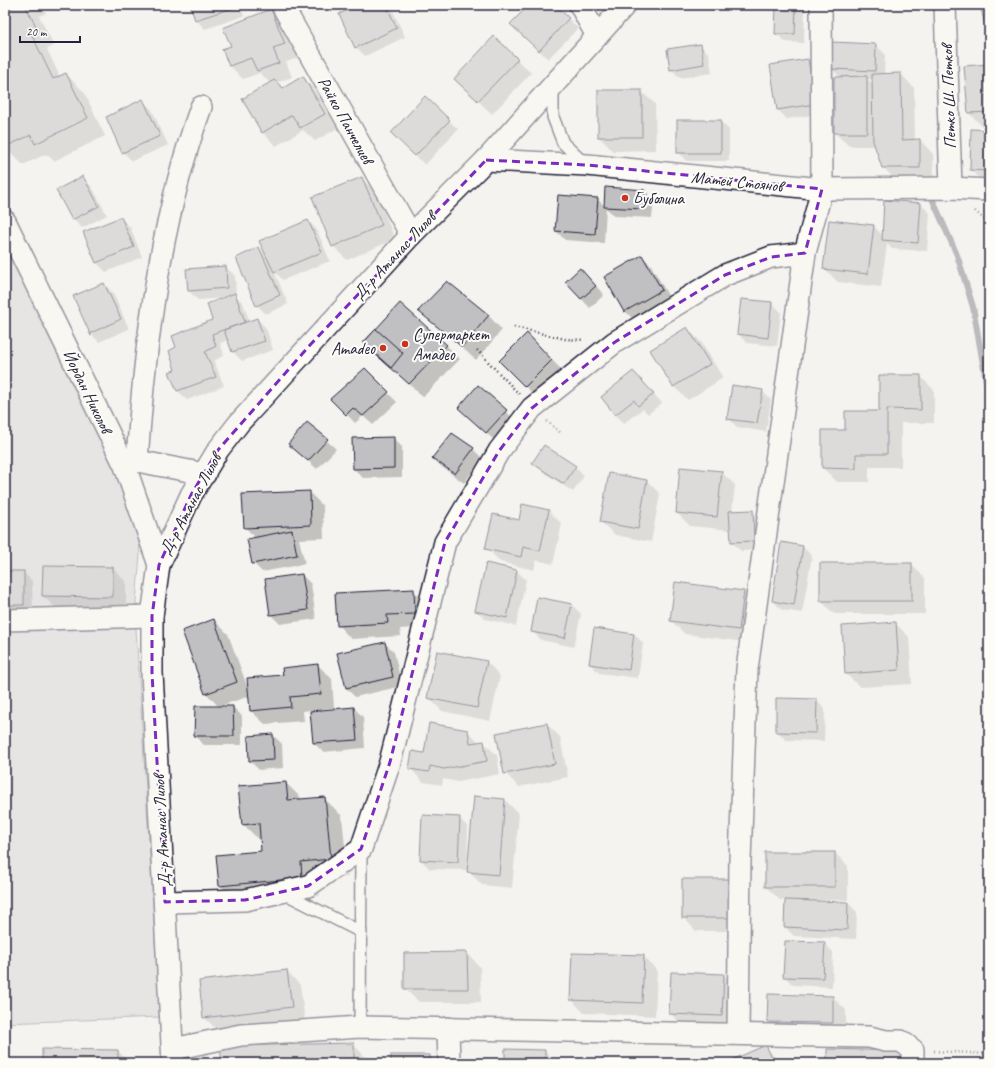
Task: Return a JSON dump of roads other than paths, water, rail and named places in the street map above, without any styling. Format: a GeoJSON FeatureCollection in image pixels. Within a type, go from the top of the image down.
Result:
{"type":"FeatureCollection","features":[{"type":"Feature","properties":{"kind":"street","name":"Райко Панчелиев"},"geometry":{"type":"LineString","coordinates":[[282,5],[411,236]]}},
{"type":"Feature","properties":{"kind":"street"},"geometry":{"type":"LineString","coordinates":[[580,5],[597,36]]}},
{"type":"Feature","properties":{"kind":"street","name":"Д-р Атанас Лилов"},"geometry":{"type":"LineString","coordinates":[[173,1056],[152,673],[152,616],[159,565],[191,495],[205,474],[218,450],[239,423],[411,236],[486,160],[625,5]]}},
{"type":"Feature","properties":{"kind":"street"},"geometry":{"type":"LineString","coordinates":[[738,1034],[740,861],[747,669],[805,254],[822,189],[821,5]]}},
{"type":"Feature","properties":{"kind":"street","name":"Петко Ш. Петков"},"geometry":{"type":"LineString","coordinates":[[945,5],[951,188]]}},
{"type":"Feature","properties":{"kind":"street"},"geometry":{"type":"LineString","coordinates":[[201,107],[186,149],[164,235],[131,464],[205,474]]}},
{"type":"Feature","properties":{"kind":"street","name":"Матей Стоянов"},"geometry":{"type":"LineString","coordinates":[[486,160],[587,166],[822,189],[951,188],[989,190]]}},
{"type":"Feature","properties":{"kind":"street","name":"Йордан Николов"},"geometry":{"type":"LineString","coordinates":[[5,221],[131,464],[159,565]]}},
{"type":"Feature","properties":{"kind":"street"},"geometry":{"type":"LineString","coordinates":[[165,902],[245,900],[308,886],[361,849],[390,762],[445,542],[499,451],[532,408],[615,342],[725,275],[771,257],[805,254]]}},
{"type":"Feature","properties":{"kind":"street"},"geometry":{"type":"LineString","coordinates":[[5,620],[152,616]]}},
{"type":"Feature","properties":{"kind":"street"},"geometry":{"type":"LineString","coordinates":[[173,1056],[241,1035],[360,1026],[869,1037],[886,1041],[901,1041],[913,1057]]}},
{"type":"Feature","properties":{"kind":"street"},"geometry":{"type":"LineString","coordinates":[[448,1028],[449,1063]]}},
{"type":"Feature","properties":{"kind":"lane"},"geometry":{"type":"LineString","coordinates":[[553,85],[554,116],[563,143],[587,166]]}},
{"type":"Feature","properties":{"kind":"lane"},"geometry":{"type":"LineString","coordinates":[[360,1026],[361,849]]}},
{"type":"Feature","properties":{"kind":"lane"},"geometry":{"type":"LineString","coordinates":[[282,892],[361,932]]}},
{"type":"Feature","properties":{"kind":"waterway"},"geometry":{"type":"LineString","coordinates":[[931,196],[957,255],[973,307],[986,381],[989,389]]}},
{"type":"Feature","properties":{"kind":"place","name":"Буболина"},"geometry":{"type":"Point","coordinates":[625,198]}},
{"type":"Feature","properties":{"kind":"place","name":"Супермаркет Амадео"},"geometry":{"type":"Point","coordinates":[405,344]}},
{"type":"Feature","properties":{"kind":"place","name":"Amadeo"},"geometry":{"type":"Point","coordinates":[383,348]}}]}
